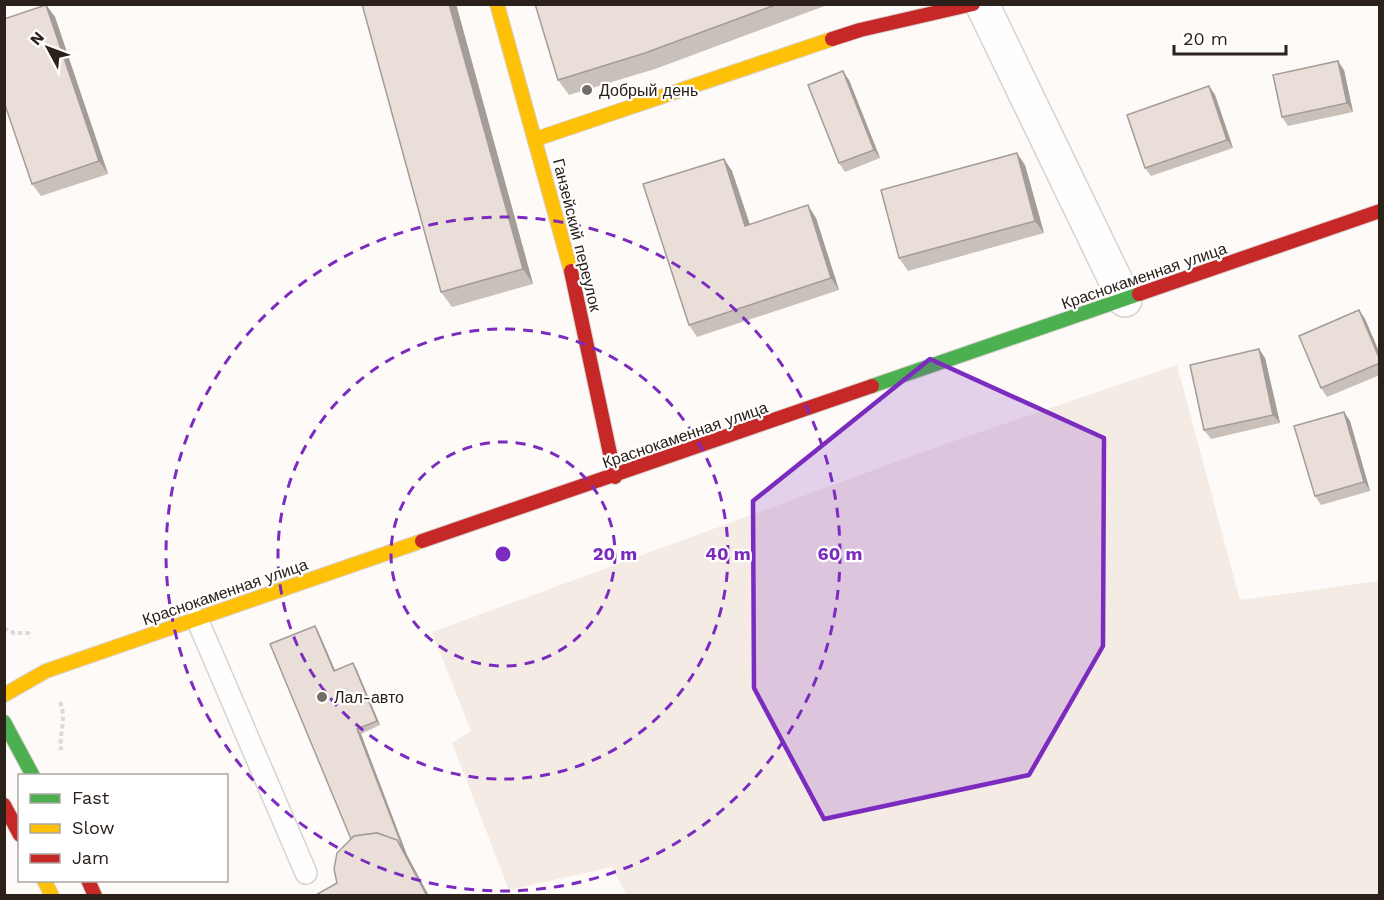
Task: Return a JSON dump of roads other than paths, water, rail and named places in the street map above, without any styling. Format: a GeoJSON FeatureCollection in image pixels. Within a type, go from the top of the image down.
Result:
{"type":"FeatureCollection","features":[{"type":"Feature","properties":{"kind":"street","name":"Ганзейский переулок"},"geometry":{"type":"LineString","coordinates":[[497,4],[565,243],[615,477]]}},
{"type":"Feature","properties":{"kind":"street"},"geometry":{"type":"LineString","coordinates":[[536,139],[860,30],[949,7],[973,4]]}},
{"type":"Feature","properties":{"kind":"street"},"geometry":{"type":"LineString","coordinates":[[982,4],[1125,300]]}},
{"type":"Feature","properties":{"kind":"street","name":"Краснокаменная улица"},"geometry":{"type":"LineString","coordinates":[[4,696],[45,671],[615,477],[1380,211]]}},
{"type":"Feature","properties":{"kind":"street"},"geometry":{"type":"LineString","coordinates":[[4,722],[32,774]]}},
{"type":"Feature","properties":{"kind":"street"},"geometry":{"type":"LineString","coordinates":[[4,805],[18,831]]}},
{"type":"Feature","properties":{"kind":"street"},"geometry":{"type":"LineString","coordinates":[[45,882],[52,896]]}},
{"type":"Feature","properties":{"kind":"street"},"geometry":{"type":"LineString","coordinates":[[89,882],[95,896]]}},
{"type":"Feature","properties":{"kind":"lane"},"geometry":{"type":"LineString","coordinates":[[196,620],[306,873]]}},
{"type":"Feature","properties":{"kind":"place","name":"Добрый день"},"geometry":{"type":"Point","coordinates":[587,90]}},
{"type":"Feature","properties":{"kind":"place","name":"Лал-авто"},"geometry":{"type":"Point","coordinates":[322,697]}}]}
